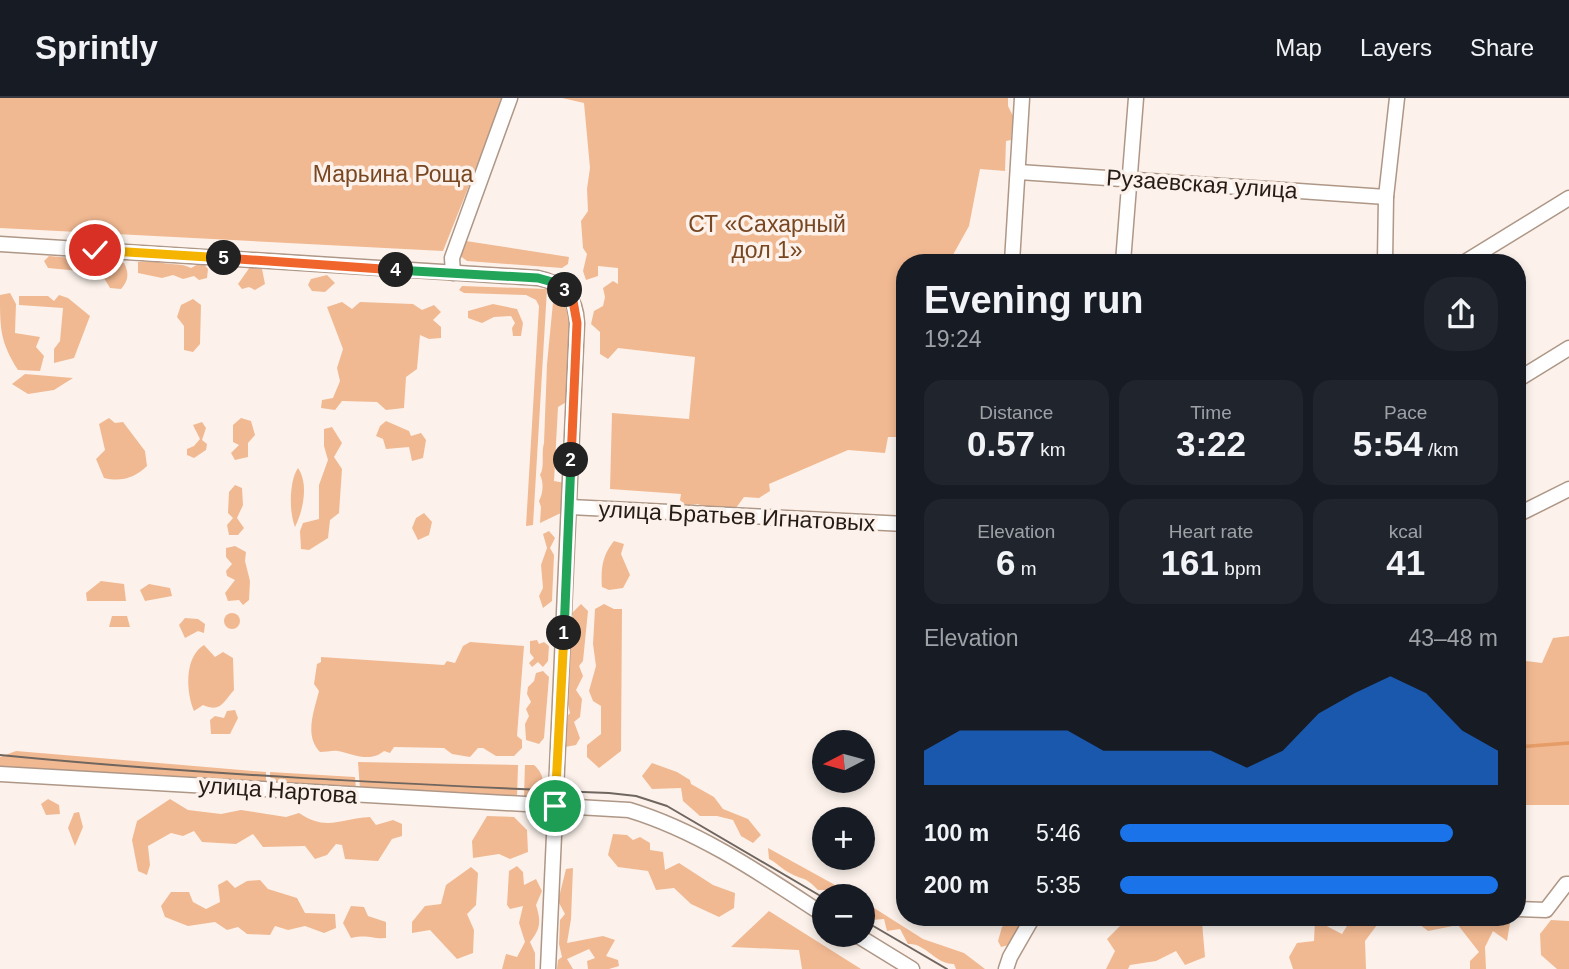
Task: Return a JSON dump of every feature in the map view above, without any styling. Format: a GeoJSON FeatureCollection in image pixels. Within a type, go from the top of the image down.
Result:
{"type":"FeatureCollection","features":[{"type":"Feature","properties":{"kind":"street"},"geometry":{"type":"LineString","coordinates":[[453,274],[452,258],[463,223],[510,98]]}},
{"type":"Feature","properties":{"kind":"street"},"geometry":{"type":"LineString","coordinates":[[1013,254],[1022,98]]}},
{"type":"Feature","properties":{"kind":"street"},"geometry":{"type":"LineString","coordinates":[[1124,254],[1136,98]]}},
{"type":"Feature","properties":{"kind":"street"},"geometry":{"type":"LineString","coordinates":[[1385,254],[1386,197],[1396,98]]}},
{"type":"Feature","properties":{"kind":"street","name":"Рузаевская улица"},"geometry":{"type":"LineString","coordinates":[[1019,172],[1386,197]]}},
{"type":"Feature","properties":{"kind":"street"},"geometry":{"type":"LineString","coordinates":[[1478,254],[1569,198]]}},
{"type":"Feature","properties":{"kind":"street"},"geometry":{"type":"LineString","coordinates":[[0,244],[538,278],[550,280],[565,289],[573,301],[577,323],[548,969]]}},
{"type":"Feature","properties":{"kind":"street"},"geometry":{"type":"LineString","coordinates":[[1526,374],[1569,348]]}},
{"type":"Feature","properties":{"kind":"street"},"geometry":{"type":"LineString","coordinates":[[1526,511],[1569,489]]}},
{"type":"Feature","properties":{"kind":"street","name":"улица Братьев Игнатовых"},"geometry":{"type":"LineString","coordinates":[[570,507],[896,524]]}},
{"type":"Feature","properties":{"kind":"street","name":"улица Нартова"},"geometry":{"type":"LineString","coordinates":[[0,774],[629,810],[656,818],[693,836],[812,908]]}},
{"type":"Feature","properties":{"kind":"street"},"geometry":{"type":"LineString","coordinates":[[1526,909],[1546,910],[1566,884],[1569,884]]}},
{"type":"Feature","properties":{"kind":"street"},"geometry":{"type":"LineString","coordinates":[[1006,969],[1028,926]]}},
{"type":"Feature","properties":{"kind":"street"},"geometry":{"type":"LineString","coordinates":[[875,946],[912,969]]}},
{"type":"Feature","properties":{"kind":"green space","name":"Марьина Роща"},"geometry":{"type":"Polygon","coordinates":[[[0,98],[504,98],[443,251],[0,228],[0,98]]]}},
{"type":"Feature","properties":{"kind":"green space","name":"СТ «Сахарный дол 1»"},"geometry":{"type":"Polygon","coordinates":[[[562,98],[1008,98],[1008,106],[1013,116],[1011,140],[1006,141],[1005,171],[980,169],[969,226],[953,254],[896,254],[896,437],[888,437],[885,453],[848,450],[769,484],[770,491],[759,498],[744,497],[733,512],[710,511],[698,504],[685,506],[680,500],[681,494],[610,489],[612,413],[689,419],[695,357],[618,348],[608,359],[600,354],[600,332],[591,324],[594,311],[603,306],[603,288],[613,281],[618,284],[618,268],[598,266],[598,276],[586,280],[583,271],[587,254],[583,248],[581,221],[588,211],[590,168],[584,103],[562,98]]]}},
{"type":"Feature","properties":{"kind":"green space"},"geometry":{"type":"Polygon","coordinates":[[[466,241],[569,257],[568,264],[562,268],[467,261],[459,255],[466,241]]]}},
{"type":"Feature","properties":{"kind":"green space"},"geometry":{"type":"Polygon","coordinates":[[[49,256],[94,260],[103,266],[111,261],[124,263],[126,283],[121,289],[110,288],[101,273],[48,268],[44,261],[49,256]]]}},
{"type":"Feature","properties":{"kind":"green space"},"geometry":{"type":"Polygon","coordinates":[[[155,261],[191,268],[202,262],[208,269],[207,278],[199,280],[194,276],[183,279],[173,275],[162,278],[138,273],[138,262],[155,261]]]}},
{"type":"Feature","properties":{"kind":"green space"},"geometry":{"type":"Polygon","coordinates":[[[250,267],[262,269],[265,284],[255,290],[249,287],[242,289],[238,284],[250,267]]]}},
{"type":"Feature","properties":{"kind":"green space"},"geometry":{"type":"Polygon","coordinates":[[[327,275],[335,283],[325,292],[312,291],[308,285],[311,279],[327,275]]]}},
{"type":"Feature","properties":{"kind":"green space"},"geometry":{"type":"Polygon","coordinates":[[[462,286],[547,289],[533,525],[526,526],[539,306],[536,300],[526,295],[464,293],[459,290],[462,286]]]}},
{"type":"Feature","properties":{"kind":"green space"},"geometry":{"type":"Polygon","coordinates":[[[554,292],[566,308],[571,327],[568,401],[558,407],[554,481],[565,483],[563,512],[540,523],[540,475],[543,464],[547,364],[554,292]]]}},
{"type":"Feature","properties":{"kind":"green space"},"geometry":{"type":"Polygon","coordinates":[[[10,293],[16,304],[15,333],[40,337],[36,347],[44,356],[40,371],[18,370],[4,343],[0,295],[10,293]]]}},
{"type":"Feature","properties":{"kind":"green space"},"geometry":{"type":"Polygon","coordinates":[[[59,295],[68,298],[90,316],[74,358],[54,363],[54,349],[60,341],[63,308],[19,305],[19,296],[48,296],[54,301],[59,295]]]}},
{"type":"Feature","properties":{"kind":"green space"},"geometry":{"type":"Polygon","coordinates":[[[193,299],[201,305],[200,344],[193,352],[184,350],[184,326],[177,317],[181,305],[193,299]]]}},
{"type":"Feature","properties":{"kind":"green space"},"geometry":{"type":"Polygon","coordinates":[[[342,302],[352,309],[360,302],[413,304],[422,310],[434,305],[441,312],[433,320],[441,327],[441,338],[429,339],[420,335],[417,369],[406,377],[404,408],[386,410],[377,402],[342,401],[335,410],[321,408],[322,400],[333,398],[340,381],[337,368],[343,349],[327,307],[342,302]]]}},
{"type":"Feature","properties":{"kind":"green space"},"geometry":{"type":"Polygon","coordinates":[[[493,304],[517,309],[523,323],[521,336],[513,336],[512,328],[515,323],[511,316],[494,317],[482,323],[468,318],[468,311],[493,304]]]}},
{"type":"Feature","properties":{"kind":"green space"},"geometry":{"type":"Polygon","coordinates":[[[25,374],[73,378],[54,390],[28,394],[12,384],[25,374]]]}},
{"type":"Feature","properties":{"kind":"green space"},"geometry":{"type":"Polygon","coordinates":[[[109,418],[115,423],[123,422],[145,451],[147,466],[127,478],[104,478],[96,459],[105,450],[99,424],[109,418]]]}},
{"type":"Feature","properties":{"kind":"green space"},"geometry":{"type":"Polygon","coordinates":[[[241,418],[251,421],[255,435],[248,443],[248,457],[235,460],[231,453],[239,445],[233,442],[233,425],[241,418]]]}},
{"type":"Feature","properties":{"kind":"green space"},"geometry":{"type":"Polygon","coordinates":[[[386,421],[409,431],[411,436],[421,433],[426,440],[423,458],[412,461],[409,447],[386,449],[383,439],[376,436],[380,426],[386,421]]]}},
{"type":"Feature","properties":{"kind":"green space"},"geometry":{"type":"Polygon","coordinates":[[[202,422],[206,428],[202,440],[207,444],[206,450],[194,458],[187,455],[187,449],[200,439],[193,425],[202,422]]]}},
{"type":"Feature","properties":{"kind":"green space"},"geometry":{"type":"Polygon","coordinates":[[[332,427],[342,443],[334,457],[342,469],[339,513],[330,520],[328,538],[309,550],[301,549],[300,531],[303,523],[319,519],[319,485],[328,460],[324,446],[324,429],[332,427]]]}},
{"type":"Feature","properties":{"kind":"green space"},"geometry":{"type":"Polygon","coordinates":[[[298,468],[303,482],[304,498],[295,527],[291,497],[298,468]]]}},
{"type":"Feature","properties":{"kind":"green space"},"geometry":{"type":"Polygon","coordinates":[[[235,485],[242,488],[243,505],[237,518],[244,528],[238,535],[229,535],[227,525],[233,518],[228,513],[229,492],[235,485]]]}},
{"type":"Feature","properties":{"kind":"green space"},"geometry":{"type":"Polygon","coordinates":[[[424,513],[432,522],[429,535],[418,540],[412,528],[416,518],[424,513]]]}},
{"type":"Feature","properties":{"kind":"green space"},"geometry":{"type":"Polygon","coordinates":[[[549,531],[555,538],[550,548],[554,555],[552,601],[543,608],[539,596],[543,588],[541,565],[547,548],[543,534],[549,531]]]}},
{"type":"Feature","properties":{"kind":"green space"},"geometry":{"type":"Polygon","coordinates":[[[614,541],[624,544],[621,554],[630,575],[623,588],[609,590],[602,587],[602,568],[614,541]]]}},
{"type":"Feature","properties":{"kind":"green space"},"geometry":{"type":"Polygon","coordinates":[[[235,546],[246,552],[245,561],[250,581],[249,600],[243,605],[239,600],[228,601],[225,593],[235,580],[227,576],[226,571],[232,564],[226,557],[226,548],[235,546]]]}},
{"type":"Feature","properties":{"kind":"green space"},"geometry":{"type":"Polygon","coordinates":[[[101,581],[124,584],[126,601],[87,601],[86,593],[101,581]]]}},
{"type":"Feature","properties":{"kind":"green space"},"geometry":{"type":"Polygon","coordinates":[[[149,584],[170,588],[172,596],[145,601],[140,590],[149,584]]]}},
{"type":"Feature","properties":{"kind":"green space"},"geometry":{"type":"Polygon","coordinates":[[[581,604],[588,611],[583,661],[579,666],[583,676],[576,690],[582,699],[580,717],[574,722],[580,738],[576,745],[565,747],[564,732],[567,727],[563,721],[570,713],[564,674],[568,650],[577,635],[572,613],[581,604]]]}},
{"type":"Feature","properties":{"kind":"green space"},"geometry":{"type":"Polygon","coordinates":[[[604,604],[614,609],[622,609],[621,751],[599,768],[587,757],[587,745],[601,734],[601,706],[593,701],[589,691],[596,666],[593,644],[595,609],[604,604]]]}},
{"type":"Feature","properties":{"kind":"green space"},"geometry":{"type":"Polygon","coordinates":[[[232,613],[238,615],[238,627],[232,629],[226,627],[224,621],[226,615],[232,613]]]}},
{"type":"Feature","properties":{"kind":"green space"},"geometry":{"type":"Polygon","coordinates":[[[112,616],[127,616],[130,627],[109,627],[112,616]]]}},
{"type":"Feature","properties":{"kind":"green space"},"geometry":{"type":"Polygon","coordinates":[[[185,618],[198,619],[205,624],[204,633],[198,631],[185,638],[179,625],[185,618]]]}},
{"type":"Feature","properties":{"kind":"green space"},"geometry":{"type":"Polygon","coordinates":[[[1569,636],[1569,805],[1526,805],[1526,661],[1542,663],[1553,638],[1569,636]]]}},
{"type":"Feature","properties":{"kind":"green space"},"geometry":{"type":"Polygon","coordinates":[[[537,640],[539,644],[544,642],[549,646],[548,661],[543,667],[538,662],[532,667],[529,663],[534,658],[530,653],[530,641],[537,640]]]}},
{"type":"Feature","properties":{"kind":"green space"},"geometry":{"type":"Polygon","coordinates":[[[470,642],[524,646],[517,736],[522,740],[522,748],[514,756],[496,756],[483,748],[478,748],[470,757],[452,754],[444,748],[394,747],[390,753],[384,751],[379,755],[367,757],[336,751],[320,752],[315,746],[311,731],[319,691],[314,684],[317,664],[321,662],[321,657],[444,665],[447,661],[455,663],[463,646],[470,642]]]}},
{"type":"Feature","properties":{"kind":"green space"},"geometry":{"type":"Polygon","coordinates":[[[204,645],[215,657],[223,652],[233,658],[234,690],[218,707],[203,705],[194,711],[189,694],[188,675],[193,658],[204,645]]]}},
{"type":"Feature","properties":{"kind":"green space"},"geometry":{"type":"Polygon","coordinates":[[[543,671],[549,677],[544,738],[539,744],[526,740],[525,724],[529,716],[526,709],[531,702],[527,694],[528,687],[534,681],[536,673],[543,671]]]}},
{"type":"Feature","properties":{"kind":"green space"},"geometry":{"type":"Polygon","coordinates":[[[235,710],[238,718],[230,734],[211,734],[210,720],[215,716],[224,718],[227,711],[235,710]]]}},
{"type":"Feature","properties":{"kind":"green space"},"geometry":{"type":"Polygon","coordinates":[[[16,751],[266,772],[266,785],[0,766],[0,757],[16,751]]]}},
{"type":"Feature","properties":{"kind":"green space"},"geometry":{"type":"Polygon","coordinates":[[[358,762],[518,765],[517,797],[360,789],[358,762]]]}},
{"type":"Feature","properties":{"kind":"green space"},"geometry":{"type":"Polygon","coordinates":[[[652,763],[690,780],[691,784],[714,797],[723,809],[748,819],[761,835],[753,843],[741,836],[733,820],[700,816],[683,801],[681,788],[652,789],[642,776],[652,763]]]}},
{"type":"Feature","properties":{"kind":"green space"},"geometry":{"type":"Polygon","coordinates":[[[525,765],[534,765],[542,776],[541,797],[524,796],[525,765]]]}},
{"type":"Feature","properties":{"kind":"green space"},"geometry":{"type":"Polygon","coordinates":[[[270,772],[355,777],[356,789],[271,785],[270,772]]]}},
{"type":"Feature","properties":{"kind":"green space"},"geometry":{"type":"Polygon","coordinates":[[[48,799],[59,805],[60,814],[46,815],[41,804],[48,799]]]}},
{"type":"Feature","properties":{"kind":"green space"},"geometry":{"type":"Polygon","coordinates":[[[170,799],[188,810],[221,814],[241,810],[286,817],[299,813],[309,819],[326,823],[370,817],[376,825],[393,820],[402,824],[402,836],[392,839],[378,861],[345,859],[342,845],[336,844],[327,855],[315,859],[305,846],[263,847],[253,834],[236,844],[202,842],[194,831],[183,836],[171,833],[148,846],[150,865],[147,875],[138,871],[132,840],[137,821],[170,799]]]}},
{"type":"Feature","properties":{"kind":"green space"},"geometry":{"type":"Polygon","coordinates":[[[79,812],[83,827],[75,846],[68,828],[74,813],[79,812]]]}},
{"type":"Feature","properties":{"kind":"green space"},"geometry":{"type":"Polygon","coordinates":[[[487,816],[514,817],[527,830],[528,852],[510,859],[499,854],[473,858],[472,841],[487,816]]]}},
{"type":"Feature","properties":{"kind":"green space"},"geometry":{"type":"Polygon","coordinates":[[[613,834],[627,835],[633,840],[640,837],[650,843],[650,850],[663,852],[665,870],[679,863],[713,885],[735,893],[734,908],[719,917],[691,904],[674,888],[656,890],[648,871],[618,867],[608,855],[613,834]]]}},
{"type":"Feature","properties":{"kind":"green space"},"geometry":{"type":"Polygon","coordinates":[[[768,848],[833,884],[812,884],[769,859],[768,848]]]}},
{"type":"Feature","properties":{"kind":"green space"},"geometry":{"type":"Polygon","coordinates":[[[517,866],[523,872],[524,885],[536,879],[542,891],[536,905],[538,928],[530,942],[535,953],[535,969],[502,969],[506,954],[517,957],[525,942],[519,923],[523,906],[510,909],[507,905],[509,871],[517,866]]]}},
{"type":"Feature","properties":{"kind":"green space"},"geometry":{"type":"Polygon","coordinates":[[[471,867],[478,873],[476,905],[467,914],[474,930],[473,953],[457,959],[430,930],[412,933],[412,922],[425,906],[441,904],[446,885],[471,867]]]}},
{"type":"Feature","properties":{"kind":"green space"},"geometry":{"type":"Polygon","coordinates":[[[573,868],[567,943],[603,936],[615,940],[606,956],[618,960],[619,966],[588,969],[587,961],[595,958],[589,949],[567,959],[573,969],[557,969],[558,960],[562,957],[559,944],[560,920],[565,914],[558,901],[566,869],[573,868]]]}},
{"type":"Feature","properties":{"kind":"green space"},"geometry":{"type":"Polygon","coordinates":[[[227,880],[235,888],[247,881],[260,880],[268,889],[297,898],[305,913],[335,914],[336,928],[324,933],[305,926],[288,930],[275,926],[270,935],[247,934],[238,927],[227,930],[215,922],[188,926],[165,917],[161,906],[171,892],[189,892],[193,902],[206,909],[220,902],[218,885],[227,880]]]}},
{"type":"Feature","properties":{"kind":"green space"},"geometry":{"type":"Polygon","coordinates":[[[351,906],[364,907],[368,916],[386,922],[386,938],[351,938],[343,923],[351,906]]]}},
{"type":"Feature","properties":{"kind":"green space"},"geometry":{"type":"Polygon","coordinates":[[[875,909],[896,922],[896,926],[902,926],[923,939],[964,953],[985,969],[956,969],[954,964],[941,961],[920,947],[908,944],[900,929],[887,931],[884,919],[875,920],[875,909]]]}},
{"type":"Feature","properties":{"kind":"green space"},"geometry":{"type":"Polygon","coordinates":[[[769,911],[812,938],[812,947],[826,947],[861,969],[802,969],[799,950],[731,947],[769,911]]]}},
{"type":"Feature","properties":{"kind":"green space"},"geometry":{"type":"Polygon","coordinates":[[[1551,920],[1569,921],[1569,969],[1557,969],[1541,955],[1540,934],[1551,920]]]}},
{"type":"Feature","properties":{"kind":"green space"},"geometry":{"type":"Polygon","coordinates":[[[1021,926],[1009,945],[1001,947],[998,941],[1002,927],[1021,926]]]}},
{"type":"Feature","properties":{"kind":"green space"},"geometry":{"type":"Polygon","coordinates":[[[1120,926],[1202,926],[1205,957],[1185,965],[1176,951],[1156,961],[1130,965],[1128,969],[1106,969],[1115,951],[1107,939],[1120,926]]]}},
{"type":"Feature","properties":{"kind":"green space"},"geometry":{"type":"Polygon","coordinates":[[[1315,926],[1327,926],[1342,934],[1347,926],[1376,926],[1365,941],[1366,969],[1293,969],[1289,957],[1297,943],[1314,941],[1315,926]]]}},
{"type":"Feature","properties":{"kind":"green space"},"geometry":{"type":"Polygon","coordinates":[[[1422,926],[1453,926],[1428,931],[1422,926]]]}},
{"type":"Feature","properties":{"kind":"green space"},"geometry":{"type":"Polygon","coordinates":[[[1459,926],[1510,926],[1507,941],[1493,931],[1485,947],[1486,969],[1470,969],[1470,961],[1479,952],[1459,926]]]}},
{"type":"Feature","properties":{"kind":"waterway"},"geometry":{"type":"LineString","coordinates":[[1526,746],[1569,743]]}},
{"type":"Feature","properties":{"kind":"tram line"},"geometry":{"type":"LineString","coordinates":[[0,755],[228,773],[636,796],[667,806],[812,891]]}},
{"type":"Feature","properties":{"kind":"tram line"},"geometry":{"type":"LineString","coordinates":[[875,927],[947,969]]}},
{"type":"Feature","properties":{"kind":"route"},"geometry":{"type":"LineString","coordinates":[[95,250],[538,278],[550,280],[565,289],[573,301],[577,323],[555,806]]}}]}
